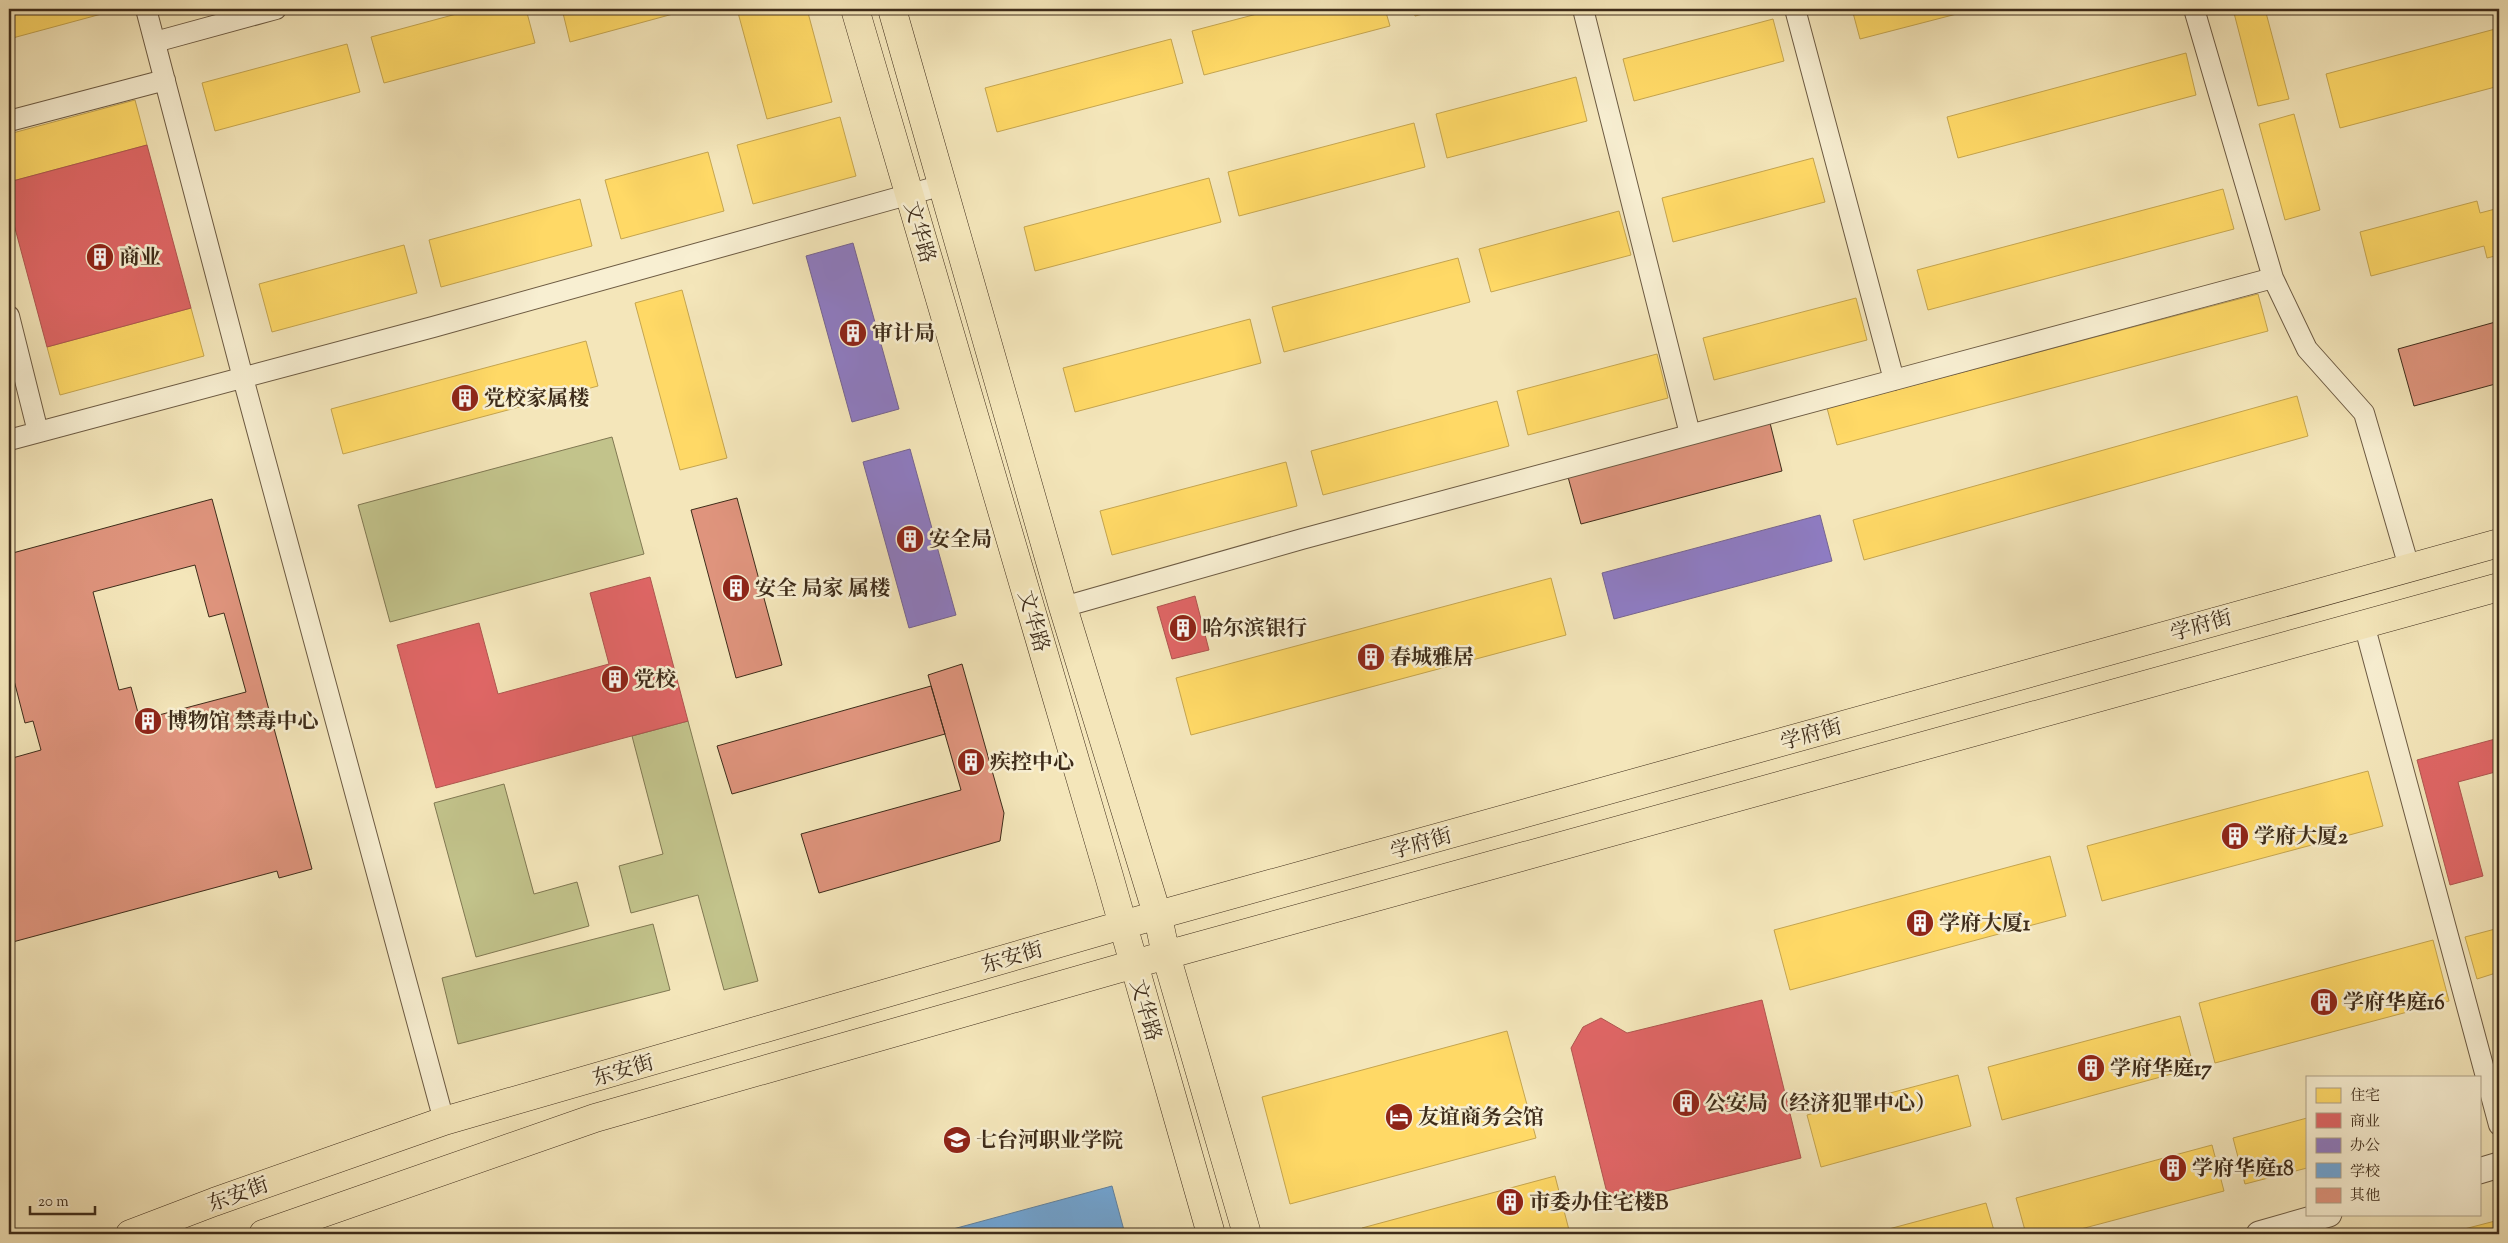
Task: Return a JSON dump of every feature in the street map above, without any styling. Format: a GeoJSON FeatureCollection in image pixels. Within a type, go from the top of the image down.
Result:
{"type":"FeatureCollection","features":[{"type":"Feature","properties":{"kind":"main road","name":"文华路"},"geometry":{"type":"LineString","coordinates":[[855,9],[1211,1234]]}},
{"type":"Feature","properties":{"kind":"main road","name":"文华路"},"geometry":{"type":"LineString","coordinates":[[892,9],[1063,607],[1158,917],[1166,955],[1247,1234]]}},
{"type":"Feature","properties":{"kind":"main road","name":"学府街"},"geometry":{"type":"LineString","coordinates":[[1122,925],[1158,917],[2499,543]]}},
{"type":"Feature","properties":{"kind":"main road","name":"学府街"},"geometry":{"type":"LineString","coordinates":[[1133,966],[1166,955],[2499,587]]}},
{"type":"Feature","properties":{"kind":"main road","name":"东安街"},"geometry":{"type":"LineString","coordinates":[[130,1234],[214,1202],[444,1121],[1122,925]]}},
{"type":"Feature","properties":{"kind":"main road","name":"东安街"},"geometry":{"type":"LineString","coordinates":[[263,1234],[595,1118],[1133,966]]}},
{"type":"Feature","properties":{"kind":"street"},"geometry":{"type":"LineString","coordinates":[[146,9],[243,378],[444,1121]]}},
{"type":"Feature","properties":{"kind":"street"},"geometry":{"type":"LineString","coordinates":[[155,42],[276,9]]}},
{"type":"Feature","properties":{"kind":"street"},"geometry":{"type":"LineString","coordinates":[[1583,9],[1690,434]]}},
{"type":"Feature","properties":{"kind":"street"},"geometry":{"type":"LineString","coordinates":[[1794,9],[1894,380]]}},
{"type":"Feature","properties":{"kind":"street"},"geometry":{"type":"LineString","coordinates":[[2194,9],[2273,278],[2306,349],[2364,412],[2409,567]]}},
{"type":"Feature","properties":{"kind":"street"},"geometry":{"type":"LineString","coordinates":[[9,121],[165,80]]}},
{"type":"Feature","properties":{"kind":"street"},"geometry":{"type":"LineString","coordinates":[[9,440],[243,378],[943,185]]}},
{"type":"Feature","properties":{"kind":"street"},"geometry":{"type":"LineString","coordinates":[[1063,607],[1690,434],[2273,278]]}},
{"type":"Feature","properties":{"kind":"street"},"geometry":{"type":"LineString","coordinates":[[9,316],[38,432]]}},
{"type":"Feature","properties":{"kind":"street"},"geometry":{"type":"LineString","coordinates":[[2364,624],[2499,1126]]}},
{"type":"Feature","properties":{"kind":"street"},"geometry":{"type":"LineString","coordinates":[[2480,1171],[2499,1166]]}},
{"type":"Feature","properties":{"kind":"street"},"geometry":{"type":"LineString","coordinates":[[2259,1234],[2322,1216]]}},
{"type":"Feature","properties":{"kind":"green space"},"geometry":{"type":"Polygon","coordinates":[[[612,437],[644,554],[390,622],[358,505],[612,437]]]}},
{"type":"Feature","properties":{"kind":"green space"},"geometry":{"type":"Polygon","coordinates":[[[688,721],[758,981],[724,990],[698,895],[631,913],[619,866],[663,854],[632,736],[688,721]]]}},
{"type":"Feature","properties":{"kind":"green space"},"geometry":{"type":"Polygon","coordinates":[[[504,784],[534,894],[577,882],[589,926],[476,957],[434,803],[504,784]]]}},
{"type":"Feature","properties":{"kind":"green space"},"geometry":{"type":"Polygon","coordinates":[[[653,924],[670,990],[458,1044],[442,978],[653,924]]]}},
{"type":"Feature","properties":{"kind":"building: 住宅"},"geometry":{"type":"Polygon","coordinates":[[[9,9],[120,9],[9,39],[9,9]]]}},
{"type":"Feature","properties":{"kind":"building: 住宅"},"geometry":{"type":"Polygon","coordinates":[[[475,9],[526,9],[535,43],[384,83],[371,37],[475,9]]]}},
{"type":"Feature","properties":{"kind":"building: 住宅"},"geometry":{"type":"Polygon","coordinates":[[[562,9],[672,9],[673,14],[570,42],[562,9]]]}},
{"type":"Feature","properties":{"kind":"building: 住宅"},"geometry":{"type":"Polygon","coordinates":[[[737,9],[807,9],[832,102],[767,119],[737,9]]]}},
{"type":"Feature","properties":{"kind":"building: 住宅"},"geometry":{"type":"Polygon","coordinates":[[[1276,9],[1385,9],[1390,26],[1204,75],[1192,31],[1276,9]]]}},
{"type":"Feature","properties":{"kind":"building: 住宅"},"geometry":{"type":"Polygon","coordinates":[[[1413,9],[1443,9],[1415,16],[1413,9]]]}},
{"type":"Feature","properties":{"kind":"building: 住宅"},"geometry":{"type":"Polygon","coordinates":[[[1852,9],[1976,9],[1860,39],[1852,9]]]}},
{"type":"Feature","properties":{"kind":"building: 住宅"},"geometry":{"type":"Polygon","coordinates":[[[2249,9],[2265,9],[2289,99],[2258,106],[2234,13],[2249,9]]]}},
{"type":"Feature","properties":{"kind":"building: 住宅"},"geometry":{"type":"Polygon","coordinates":[[[1773,19],[1784,61],[1634,101],[1623,59],[1773,19]]]}},
{"type":"Feature","properties":{"kind":"building: 住宅"},"geometry":{"type":"Polygon","coordinates":[[[2499,28],[2499,86],[2340,128],[2326,74],[2499,28]]]}},
{"type":"Feature","properties":{"kind":"building: 住宅"},"geometry":{"type":"Polygon","coordinates":[[[1171,39],[1183,83],[997,132],[985,88],[1171,39]]]}},
{"type":"Feature","properties":{"kind":"building: 住宅"},"geometry":{"type":"Polygon","coordinates":[[[347,44],[360,92],[215,131],[202,83],[347,44]]]}},
{"type":"Feature","properties":{"kind":"building: 住宅"},"geometry":{"type":"Polygon","coordinates":[[[2186,53],[2196,95],[1958,158],[1947,117],[2186,53]]]}},
{"type":"Feature","properties":{"kind":"building: 住宅"},"geometry":{"type":"Polygon","coordinates":[[[1576,77],[1587,121],[1447,158],[1436,114],[1576,77]]]}},
{"type":"Feature","properties":{"kind":"building: 住宅"},"geometry":{"type":"Polygon","coordinates":[[[135,100],[147,145],[9,182],[9,134],[135,100]]]}},
{"type":"Feature","properties":{"kind":"building: 住宅"},"geometry":{"type":"Polygon","coordinates":[[[2294,114],[2320,210],[2285,220],[2259,124],[2294,114]]]}},
{"type":"Feature","properties":{"kind":"building: 住宅"},"geometry":{"type":"Polygon","coordinates":[[[840,117],[856,176],[753,204],[737,145],[840,117]]]}},
{"type":"Feature","properties":{"kind":"building: 住宅"},"geometry":{"type":"Polygon","coordinates":[[[1414,123],[1425,167],[1239,216],[1228,172],[1414,123]]]}},
{"type":"Feature","properties":{"kind":"building: 住宅"},"geometry":{"type":"Polygon","coordinates":[[[708,152],[724,211],[621,239],[605,180],[708,152]]]}},
{"type":"Feature","properties":{"kind":"building: 住宅"},"geometry":{"type":"Polygon","coordinates":[[[1813,158],[1825,202],[1673,242],[1662,198],[1813,158]]]}},
{"type":"Feature","properties":{"kind":"building: 住宅"},"geometry":{"type":"Polygon","coordinates":[[[1209,178],[1221,222],[1035,271],[1024,227],[1209,178]]]}},
{"type":"Feature","properties":{"kind":"building: 住宅"},"geometry":{"type":"Polygon","coordinates":[[[2223,189],[2234,229],[1928,310],[1917,270],[2223,189]]]}},
{"type":"Feature","properties":{"kind":"building: 住宅"},"geometry":{"type":"Polygon","coordinates":[[[580,199],[592,246],[441,287],[429,240],[580,199]]]}},
{"type":"Feature","properties":{"kind":"building: 住宅"},"geometry":{"type":"Polygon","coordinates":[[[2477,201],[2480,213],[2499,208],[2499,255],[2487,258],[2484,246],[2371,276],[2360,232],[2477,201]]]}},
{"type":"Feature","properties":{"kind":"building: 住宅"},"geometry":{"type":"Polygon","coordinates":[[[1619,211],[1631,255],[1491,292],[1479,249],[1619,211]]]}},
{"type":"Feature","properties":{"kind":"building: 住宅"},"geometry":{"type":"Polygon","coordinates":[[[404,245],[417,293],[272,332],[259,284],[404,245]]]}},
{"type":"Feature","properties":{"kind":"building: 住宅"},"geometry":{"type":"Polygon","coordinates":[[[1458,258],[1470,302],[1284,352],[1272,307],[1458,258]]]}},
{"type":"Feature","properties":{"kind":"building: 住宅"},"geometry":{"type":"Polygon","coordinates":[[[682,290],[727,458],[680,470],[635,303],[682,290]]]}},
{"type":"Feature","properties":{"kind":"building: 住宅"},"geometry":{"type":"Polygon","coordinates":[[[2258,294],[2268,331],[1837,445],[1827,408],[2258,294]]]}},
{"type":"Feature","properties":{"kind":"building: 住宅"},"geometry":{"type":"Polygon","coordinates":[[[1856,298],[1867,340],[1714,380],[1703,338],[1856,298]]]}},
{"type":"Feature","properties":{"kind":"building: 住宅"},"geometry":{"type":"Polygon","coordinates":[[[191,308],[204,356],[60,395],[47,347],[191,308]]]}},
{"type":"Feature","properties":{"kind":"building: 住宅"},"geometry":{"type":"Polygon","coordinates":[[[1250,319],[1261,363],[1075,412],[1063,368],[1250,319]]]}},
{"type":"Feature","properties":{"kind":"building: 住宅","name":"党校家属楼"},"geometry":{"type":"Polygon","coordinates":[[[586,341],[598,386],[343,454],[331,409],[586,341]]]}},
{"type":"Feature","properties":{"kind":"building: 住宅"},"geometry":{"type":"Polygon","coordinates":[[[1657,354],[1668,398],[1528,435],[1517,391],[1657,354]]]}},
{"type":"Feature","properties":{"kind":"building: 住宅"},"geometry":{"type":"Polygon","coordinates":[[[2297,396],[2308,436],[1864,560],[1853,520],[2297,396]]]}},
{"type":"Feature","properties":{"kind":"building: 住宅"},"geometry":{"type":"Polygon","coordinates":[[[1497,401],[1509,446],[1323,495],[1311,451],[1497,401]]]}},
{"type":"Feature","properties":{"kind":"building: 住宅"},"geometry":{"type":"Polygon","coordinates":[[[1286,462],[1297,506],[1112,555],[1100,511],[1286,462]]]}},
{"type":"Feature","properties":{"kind":"building: 住宅","name":"春城雅居"},"geometry":{"type":"Polygon","coordinates":[[[1551,578],[1566,635],[1191,735],[1176,678],[1551,578]]]}},
{"type":"Feature","properties":{"kind":"building: 住宅","name":"学府大厦2"},"geometry":{"type":"Polygon","coordinates":[[[2368,771],[2383,826],[2102,901],[2087,846],[2368,771]]]}},
{"type":"Feature","properties":{"kind":"building: 住宅","name":"学府大厦1"},"geometry":{"type":"Polygon","coordinates":[[[2050,856],[2066,916],[1790,990],[1774,930],[2050,856]]]}},
{"type":"Feature","properties":{"kind":"building: 住宅"},"geometry":{"type":"Polygon","coordinates":[[[2499,928],[2499,972],[2477,979],[2465,937],[2499,928]]]}},
{"type":"Feature","properties":{"kind":"building: 住宅","name":"学府华庭16"},"geometry":{"type":"Polygon","coordinates":[[[2433,940],[2449,1001],[2215,1063],[2199,1003],[2433,940]]]}},
{"type":"Feature","properties":{"kind":"building: 住宅","name":"学府华庭17"},"geometry":{"type":"Polygon","coordinates":[[[2180,1016],[2194,1068],[2002,1120],[1988,1067],[2180,1016]]]}},
{"type":"Feature","properties":{"kind":"building: 住宅","name":"友谊商务会馆"},"geometry":{"type":"Polygon","coordinates":[[[1507,1031],[1536,1138],[1290,1204],[1262,1097],[1507,1031]]]}},
{"type":"Feature","properties":{"kind":"building: 住宅"},"geometry":{"type":"Polygon","coordinates":[[[1958,1075],[1971,1126],[1821,1167],[1807,1115],[1958,1075]]]}},
{"type":"Feature","properties":{"kind":"building: 住宅"},"geometry":{"type":"Polygon","coordinates":[[[2306,1118],[2306,1168],[2245,1184],[2233,1138],[2306,1118]]]}},
{"type":"Feature","properties":{"kind":"building: 住宅","name":"学府华庭18"},"geometry":{"type":"Polygon","coordinates":[[[2212,1145],[2224,1191],[2062,1234],[2026,1234],[2016,1198],[2212,1145]]]}},
{"type":"Feature","properties":{"kind":"building: 住宅","name":"市委办住宅楼B"},"geometry":{"type":"Polygon","coordinates":[[[1555,1176],[1569,1230],[1555,1234],[1363,1234],[1362,1228],[1555,1176]]]}},
{"type":"Feature","properties":{"kind":"building: 住宅"},"geometry":{"type":"Polygon","coordinates":[[[1986,1203],[1995,1234],[1870,1234],[1986,1203]]]}},
{"type":"Feature","properties":{"kind":"building: 住宅"},"geometry":{"type":"Polygon","coordinates":[[[2499,1220],[2499,1234],[2445,1234],[2499,1220]]]}},
{"type":"Feature","properties":{"kind":"building: 商业","name":"商业"},"geometry":{"type":"Polygon","coordinates":[[[147,145],[191,308],[47,347],[9,206],[9,182],[147,145]]]}},
{"type":"Feature","properties":{"kind":"building: 商业","name":"党校"},"geometry":{"type":"Polygon","coordinates":[[[650,577],[688,721],[436,788],[397,645],[479,623],[498,694],[609,664],[590,593],[650,577]]]}},
{"type":"Feature","properties":{"kind":"building: 商业","name":"哈尔滨银行"},"geometry":{"type":"Polygon","coordinates":[[[1195,596],[1209,650],[1172,659],[1157,607],[1195,596]]]}},
{"type":"Feature","properties":{"kind":"building: 商业"},"geometry":{"type":"Polygon","coordinates":[[[2499,738],[2499,771],[2458,782],[2483,876],[2450,885],[2417,760],[2499,738]]]}},
{"type":"Feature","properties":{"kind":"building: 商业","name":"公安局（经济犯罪中心）"},"geometry":{"type":"Polygon","coordinates":[[[1762,1000],[1801,1158],[1610,1205],[1571,1048],[1583,1027],[1601,1018],[1627,1033],[1762,1000]]]}},
{"type":"Feature","properties":{"kind":"building: 办公","name":"审计局"},"geometry":{"type":"Polygon","coordinates":[[[853,243],[899,409],[852,422],[806,256],[853,243]]]}},
{"type":"Feature","properties":{"kind":"building: 办公","name":"安全局"},"geometry":{"type":"Polygon","coordinates":[[[910,449],[956,615],[909,628],[863,462],[910,449]]]}},
{"type":"Feature","properties":{"kind":"building: 办公"},"geometry":{"type":"Polygon","coordinates":[[[1820,515],[1832,561],[1614,619],[1602,573],[1820,515]]]}},
{"type":"Feature","properties":{"kind":"building: 学校"},"geometry":{"type":"Polygon","coordinates":[[[1112,1186],[1125,1234],[955,1234],[953,1229],[1112,1186]]]}},
{"type":"Feature","properties":{"kind":"building: 其他"},"geometry":{"type":"Polygon","coordinates":[[[2499,321],[2499,383],[2414,406],[2398,349],[2499,321]]]}},
{"type":"Feature","properties":{"kind":"building: 其他"},"geometry":{"type":"Polygon","coordinates":[[[1770,423],[1782,471],[1581,524],[1568,477],[1770,423]]]}},
{"type":"Feature","properties":{"kind":"building: 其他","name":"安全 局家 属楼"},"geometry":{"type":"Polygon","coordinates":[[[737,498],[782,665],[736,678],[691,510],[737,498]]]}},
{"type":"Feature","properties":{"kind":"building: 其他","name":"博物馆 禁毒中心"},"geometry":{"type":"Polygon","coordinates":[[[212,499],[312,869],[279,878],[277,871],[9,943],[9,759],[41,750],[33,721],[25,723],[9,661],[9,554],[212,499]],[[195,565],[93,592],[119,690],[131,687],[140,720],[246,692],[224,613],[209,617],[195,565]]]}},
{"type":"Feature","properties":{"kind":"building: 其他","name":"疾控中心"},"geometry":{"type":"Polygon","coordinates":[[[962,664],[1004,813],[1000,841],[819,893],[801,834],[961,790],[928,675],[962,664]]]}},
{"type":"Feature","properties":{"kind":"building: 其他"},"geometry":{"type":"Polygon","coordinates":[[[931,686],[945,734],[732,794],[717,746],[931,686]]]}},
{"type":"Feature","properties":{"kind":"place","name":"商业"},"geometry":{"type":"Point","coordinates":[100,257]}},
{"type":"Feature","properties":{"kind":"place","name":"审计局"},"geometry":{"type":"Point","coordinates":[853,333]}},
{"type":"Feature","properties":{"kind":"place","name":"党校家属楼"},"geometry":{"type":"Point","coordinates":[465,398]}},
{"type":"Feature","properties":{"kind":"place","name":"安全局"},"geometry":{"type":"Point","coordinates":[910,539]}},
{"type":"Feature","properties":{"kind":"place","name":"安全 局家 属楼"},"geometry":{"type":"Point","coordinates":[736,588]}},
{"type":"Feature","properties":{"kind":"place","name":"哈尔滨银行"},"geometry":{"type":"Point","coordinates":[1183,628]}},
{"type":"Feature","properties":{"kind":"place","name":"春城雅居"},"geometry":{"type":"Point","coordinates":[1371,657]}},
{"type":"Feature","properties":{"kind":"place","name":"党校"},"geometry":{"type":"Point","coordinates":[615,679]}},
{"type":"Feature","properties":{"kind":"place","name":"博物馆 禁毒中心"},"geometry":{"type":"Point","coordinates":[148,721]}},
{"type":"Feature","properties":{"kind":"place","name":"疾控中心"},"geometry":{"type":"Point","coordinates":[971,762]}},
{"type":"Feature","properties":{"kind":"place","name":"学府大厦2"},"geometry":{"type":"Point","coordinates":[2235,836]}},
{"type":"Feature","properties":{"kind":"place","name":"学府大厦1"},"geometry":{"type":"Point","coordinates":[1920,923]}},
{"type":"Feature","properties":{"kind":"place","name":"学府华庭16"},"geometry":{"type":"Point","coordinates":[2324,1002]}},
{"type":"Feature","properties":{"kind":"place","name":"学府华庭17"},"geometry":{"type":"Point","coordinates":[2091,1068]}},
{"type":"Feature","properties":{"kind":"place","name":"公安局（经济犯罪中心）"},"geometry":{"type":"Point","coordinates":[1686,1103]}},
{"type":"Feature","properties":{"kind":"place","name":"友谊商务会馆"},"geometry":{"type":"Point","coordinates":[1399,1117]}},
{"type":"Feature","properties":{"kind":"place","name":"七台河职业学院"},"geometry":{"type":"Point","coordinates":[957,1140]}},
{"type":"Feature","properties":{"kind":"place","name":"学府华庭18"},"geometry":{"type":"Point","coordinates":[2173,1168]}},
{"type":"Feature","properties":{"kind":"place","name":"市委办住宅楼B"},"geometry":{"type":"Point","coordinates":[1510,1202]}}]}
